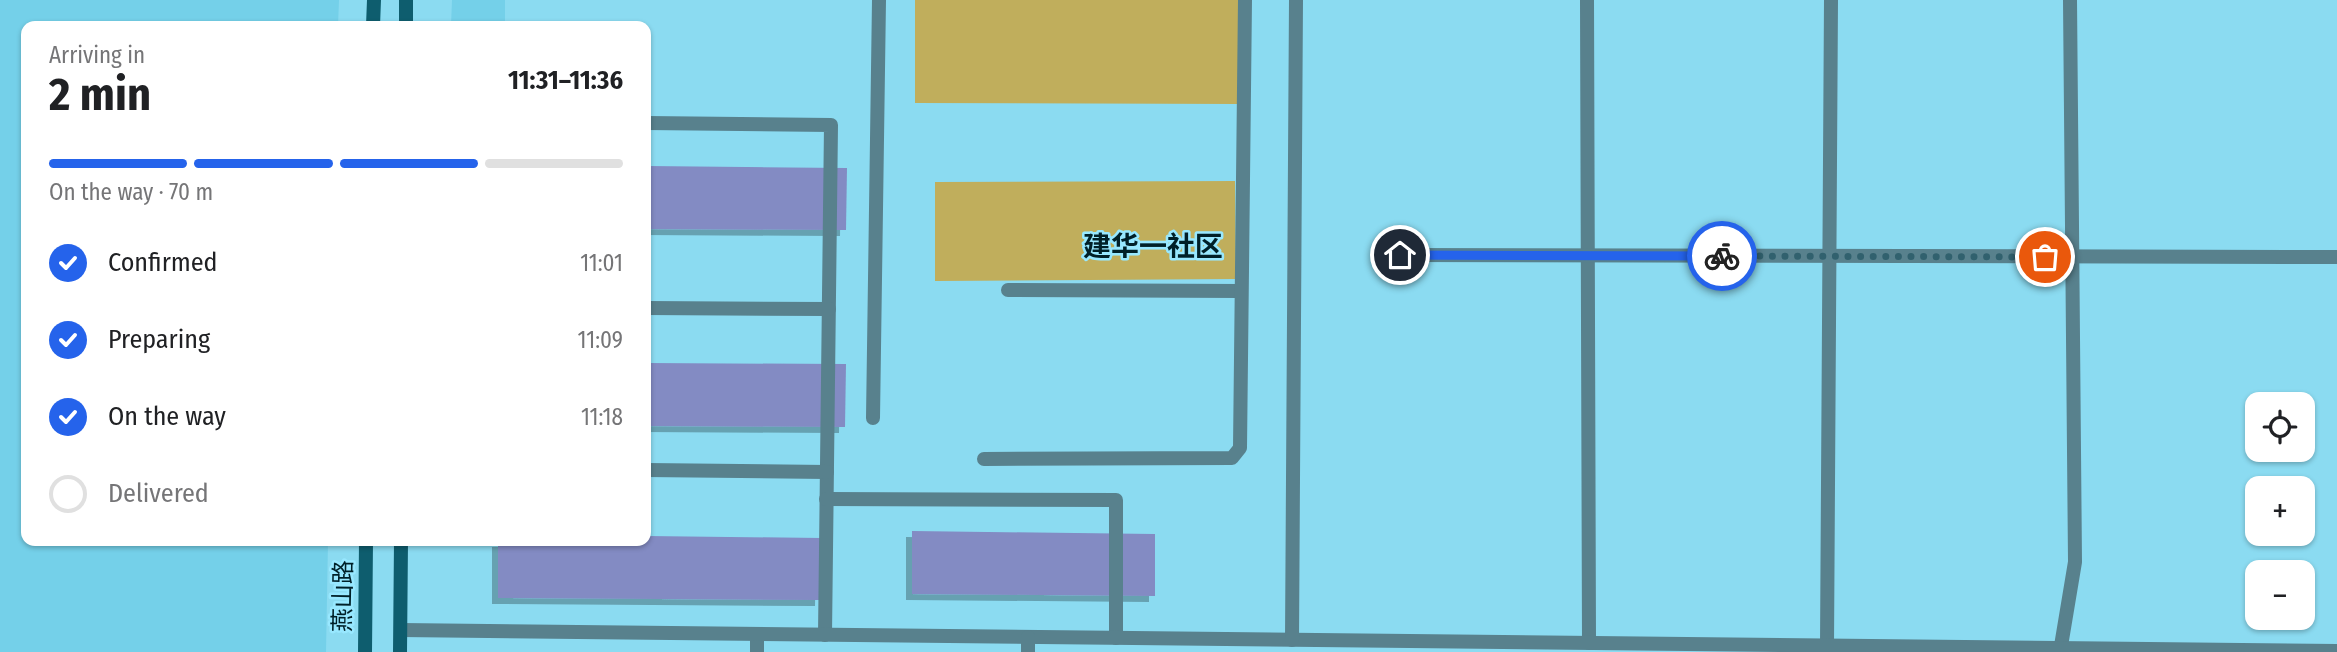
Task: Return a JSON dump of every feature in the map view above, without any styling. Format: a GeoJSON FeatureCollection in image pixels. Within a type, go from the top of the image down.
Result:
{"type":"FeatureCollection","features":[{"type":"Feature","properties":{"kind":"main road"},"geometry":{"type":"LineString","coordinates":[[373,21],[374,0]]}},
{"type":"Feature","properties":{"kind":"main road"},"geometry":{"type":"LineString","coordinates":[[406,0],[406,21]]}},
{"type":"Feature","properties":{"kind":"main road","name":"燕山路"},"geometry":{"type":"LineString","coordinates":[[365,652],[366,546]]}},
{"type":"Feature","properties":{"kind":"main road"},"geometry":{"type":"LineString","coordinates":[[400,652],[401,546]]}},
{"type":"Feature","properties":{"kind":"street"},"geometry":{"type":"LineString","coordinates":[[873,418],[879,0]]}},
{"type":"Feature","properties":{"kind":"street"},"geometry":{"type":"LineString","coordinates":[[984,459],[1232,458],[1240,449],[1245,0]]}},
{"type":"Feature","properties":{"kind":"street"},"geometry":{"type":"LineString","coordinates":[[1292,640],[1296,0]]}},
{"type":"Feature","properties":{"kind":"street"},"geometry":{"type":"LineString","coordinates":[[1587,0],[1589,643]]}},
{"type":"Feature","properties":{"kind":"street"},"geometry":{"type":"LineString","coordinates":[[1827,646],[1830,0]]}},
{"type":"Feature","properties":{"kind":"street"},"geometry":{"type":"LineString","coordinates":[[2060,650],[2075,562],[2070,0]]}},
{"type":"Feature","properties":{"kind":"street"},"geometry":{"type":"LineString","coordinates":[[651,123],[831,125],[825,635]]}},
{"type":"Feature","properties":{"kind":"street"},"geometry":{"type":"LineString","coordinates":[[1400,255],[2337,257]]}},
{"type":"Feature","properties":{"kind":"street"},"geometry":{"type":"LineString","coordinates":[[1007,290],[1241,291]]}},
{"type":"Feature","properties":{"kind":"street"},"geometry":{"type":"LineString","coordinates":[[651,308],[829,309]]}},
{"type":"Feature","properties":{"kind":"street"},"geometry":{"type":"LineString","coordinates":[[651,471],[827,472]]}},
{"type":"Feature","properties":{"kind":"street"},"geometry":{"type":"LineString","coordinates":[[826,499],[1116,500],[1116,638]]}},
{"type":"Feature","properties":{"kind":"street"},"geometry":{"type":"LineString","coordinates":[[401,630],[825,635],[1028,645],[1116,638],[1292,640],[1466,647],[1589,643],[1766,649],[1827,646],[2337,651]]}},
{"type":"Feature","properties":{"kind":"street"},"geometry":{"type":"LineString","coordinates":[[757,634],[757,652]]}},
{"type":"Feature","properties":{"kind":"shaded area"},"geometry":{"type":"Polygon","coordinates":[[[0,0],[339,0],[338,21],[21,21],[21,546],[328,546],[326,652],[0,652],[0,0]]]}},
{"type":"Feature","properties":{"kind":"shaded area"},"geometry":{"type":"Polygon","coordinates":[[[452,0],[505,0],[505,21],[451,21],[452,0]]]}},
{"type":"Feature","properties":{"kind":"shaded area"},"geometry":{"type":"Polygon","coordinates":[[[915,0],[1238,0],[1238,104],[915,103],[915,0]]]}},
{"type":"Feature","properties":{"kind":"shaded area"},"geometry":{"type":"Polygon","coordinates":[[[1235,181],[1236,279],[935,281],[935,182],[1235,181]]]}},
{"type":"Feature","properties":{"kind":"building"},"geometry":{"type":"Polygon","coordinates":[[[651,166],[847,168],[846,230],[651,229],[651,166]]]}},
{"type":"Feature","properties":{"kind":"building"},"geometry":{"type":"Polygon","coordinates":[[[651,363],[846,364],[845,427],[651,426],[651,363]]]}},
{"type":"Feature","properties":{"kind":"building"},"geometry":{"type":"Polygon","coordinates":[[[912,531],[1155,534],[1155,596],[912,594],[912,531]]]}},
{"type":"Feature","properties":{"kind":"building"},"geometry":{"type":"Polygon","coordinates":[[[651,536],[822,538],[821,600],[498,598],[498,546],[651,546],[651,536]]]}},
{"type":"Feature","properties":{"kind":"way so far"},"geometry":{"type":"LineString","coordinates":[[1722,256],[2045,257]]}},
{"type":"Feature","properties":{"kind":"district","name":"建华一社区"},"geometry":{"type":"Point","coordinates":[1153,246]}},
{"type":"Feature","properties":{"kind":"route"},"geometry":{"type":"LineString","coordinates":[[1400,255],[1722,256]]}}]}
